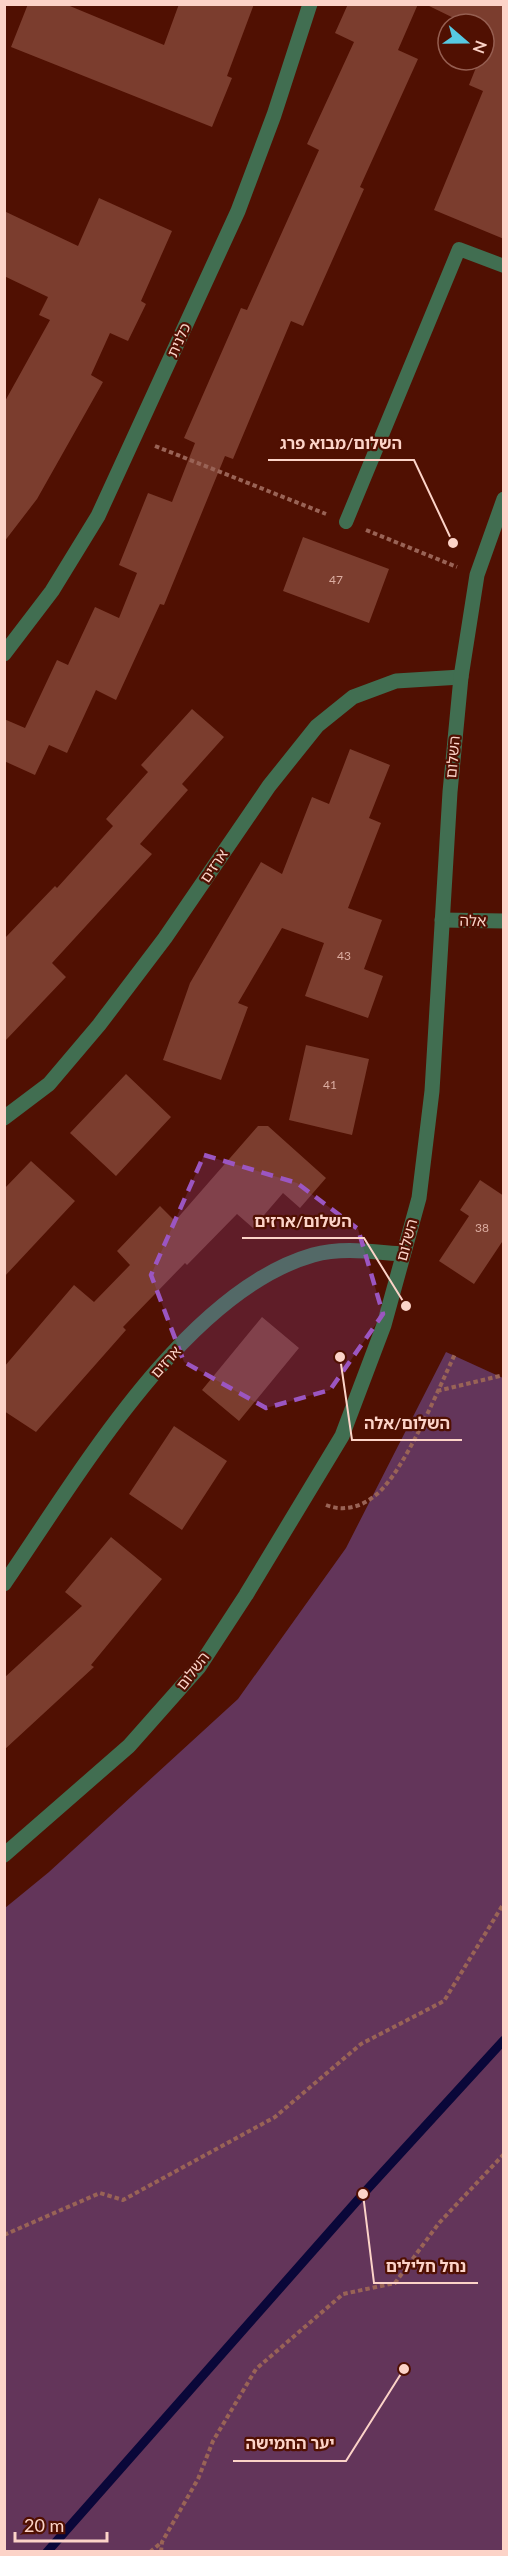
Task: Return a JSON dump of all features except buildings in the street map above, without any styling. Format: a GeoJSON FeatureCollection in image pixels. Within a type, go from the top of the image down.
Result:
{"type":"FeatureCollection","features":[{"type":"Feature","properties":{"kind":"street","name":"כלנית"},"geometry":{"type":"LineString","coordinates":[[4,654],[52,591],[98,516],[238,211],[274,115],[310,4]]}},
{"type":"Feature","properties":{"kind":"street","name":"השלום"},"geometry":{"type":"LineString","coordinates":[[4,1856],[129,1746],[199,1667],[246,1595],[342,1436],[384,1325],[419,1198],[432,1091],[450,792],[461,677],[477,575],[504,499]]}},
{"type":"Feature","properties":{"kind":"street","name":"ארזים"},"geometry":{"type":"LineString","coordinates":[[4,1118],[49,1084],[99,1025],[165,938],[269,786],[317,726],[353,697],[396,681],[461,677]]}},
{"type":"Feature","properties":{"kind":"street","name":"אלה"},"geometry":{"type":"LineString","coordinates":[[442,920],[504,921]]}},
{"type":"Feature","properties":{"kind":"street","name":"ארזים"},"geometry":{"type":"LineString","coordinates":[[4,1584],[137,1393],[180,1345],[213,1314],[244,1289],[279,1268],[313,1255],[347,1249],[404,1254]]}},
{"type":"Feature","properties":{"kind":"lane"},"geometry":{"type":"LineString","coordinates":[[346,522],[459,249],[504,266]]}},
{"type":"Feature","properties":{"kind":"path"},"geometry":{"type":"LineString","coordinates":[[134,438],[477,575]]}},
{"type":"Feature","properties":{"kind":"path"},"geometry":{"type":"LineString","coordinates":[[305,1498],[339,1510],[350,1508],[376,1494],[388,1481],[409,1446],[455,1354]]}},
{"type":"Feature","properties":{"kind":"path"},"geometry":{"type":"LineString","coordinates":[[437,1391],[504,1375]]}},
{"type":"Feature","properties":{"kind":"path"},"geometry":{"type":"LineString","coordinates":[[4,2235],[100,2193],[123,2200],[275,2117],[361,2044],[444,2001],[504,1903]]}},
{"type":"Feature","properties":{"kind":"path"},"geometry":{"type":"LineString","coordinates":[[150,2552],[162,2541],[198,2479],[213,2442],[256,2369],[343,2294],[395,2283],[439,2223],[504,2154]]}},
{"type":"Feature","properties":{"kind":"path"},"geometry":{"type":"LineString","coordinates":[[161,2552],[162,2541]]}},
{"type":"Feature","properties":{"kind":"highlighted area"},"geometry":{"type":"Polygon","coordinates":[[[204,1155],[297,1183],[358,1229],[383,1314],[330,1390],[266,1408],[184,1362],[151,1275],[204,1155]]]}},
{"type":"Feature","properties":{"kind":"shaded area"},"geometry":{"type":"Polygon","coordinates":[[[446,1352],[503,1378],[503,2551],[5,2551],[5,1908],[49,1872],[238,1699],[346,1548],[446,1352]]]}},
{"type":"Feature","properties":{"kind":"waterway"},"geometry":{"type":"LineString","coordinates":[[47,2552],[363,2194],[504,2040]]}},
{"type":"Feature","properties":{"kind":"place","name":"השלום/מבוא פרג"},"geometry":{"type":"Point","coordinates":[453,543]}},
{"type":"Feature","properties":{"kind":"place","name":"השלום/ארזים"},"geometry":{"type":"Point","coordinates":[406,1306]}},
{"type":"Feature","properties":{"kind":"place","name":"השלום/אלה"},"geometry":{"type":"Point","coordinates":[340,1357]}},
{"type":"Feature","properties":{"kind":"place","name":"נחל חלילים"},"geometry":{"type":"Point","coordinates":[363,2194]}},
{"type":"Feature","properties":{"kind":"place","name":"יער החמישה"},"geometry":{"type":"Point","coordinates":[404,2369]}}]}
